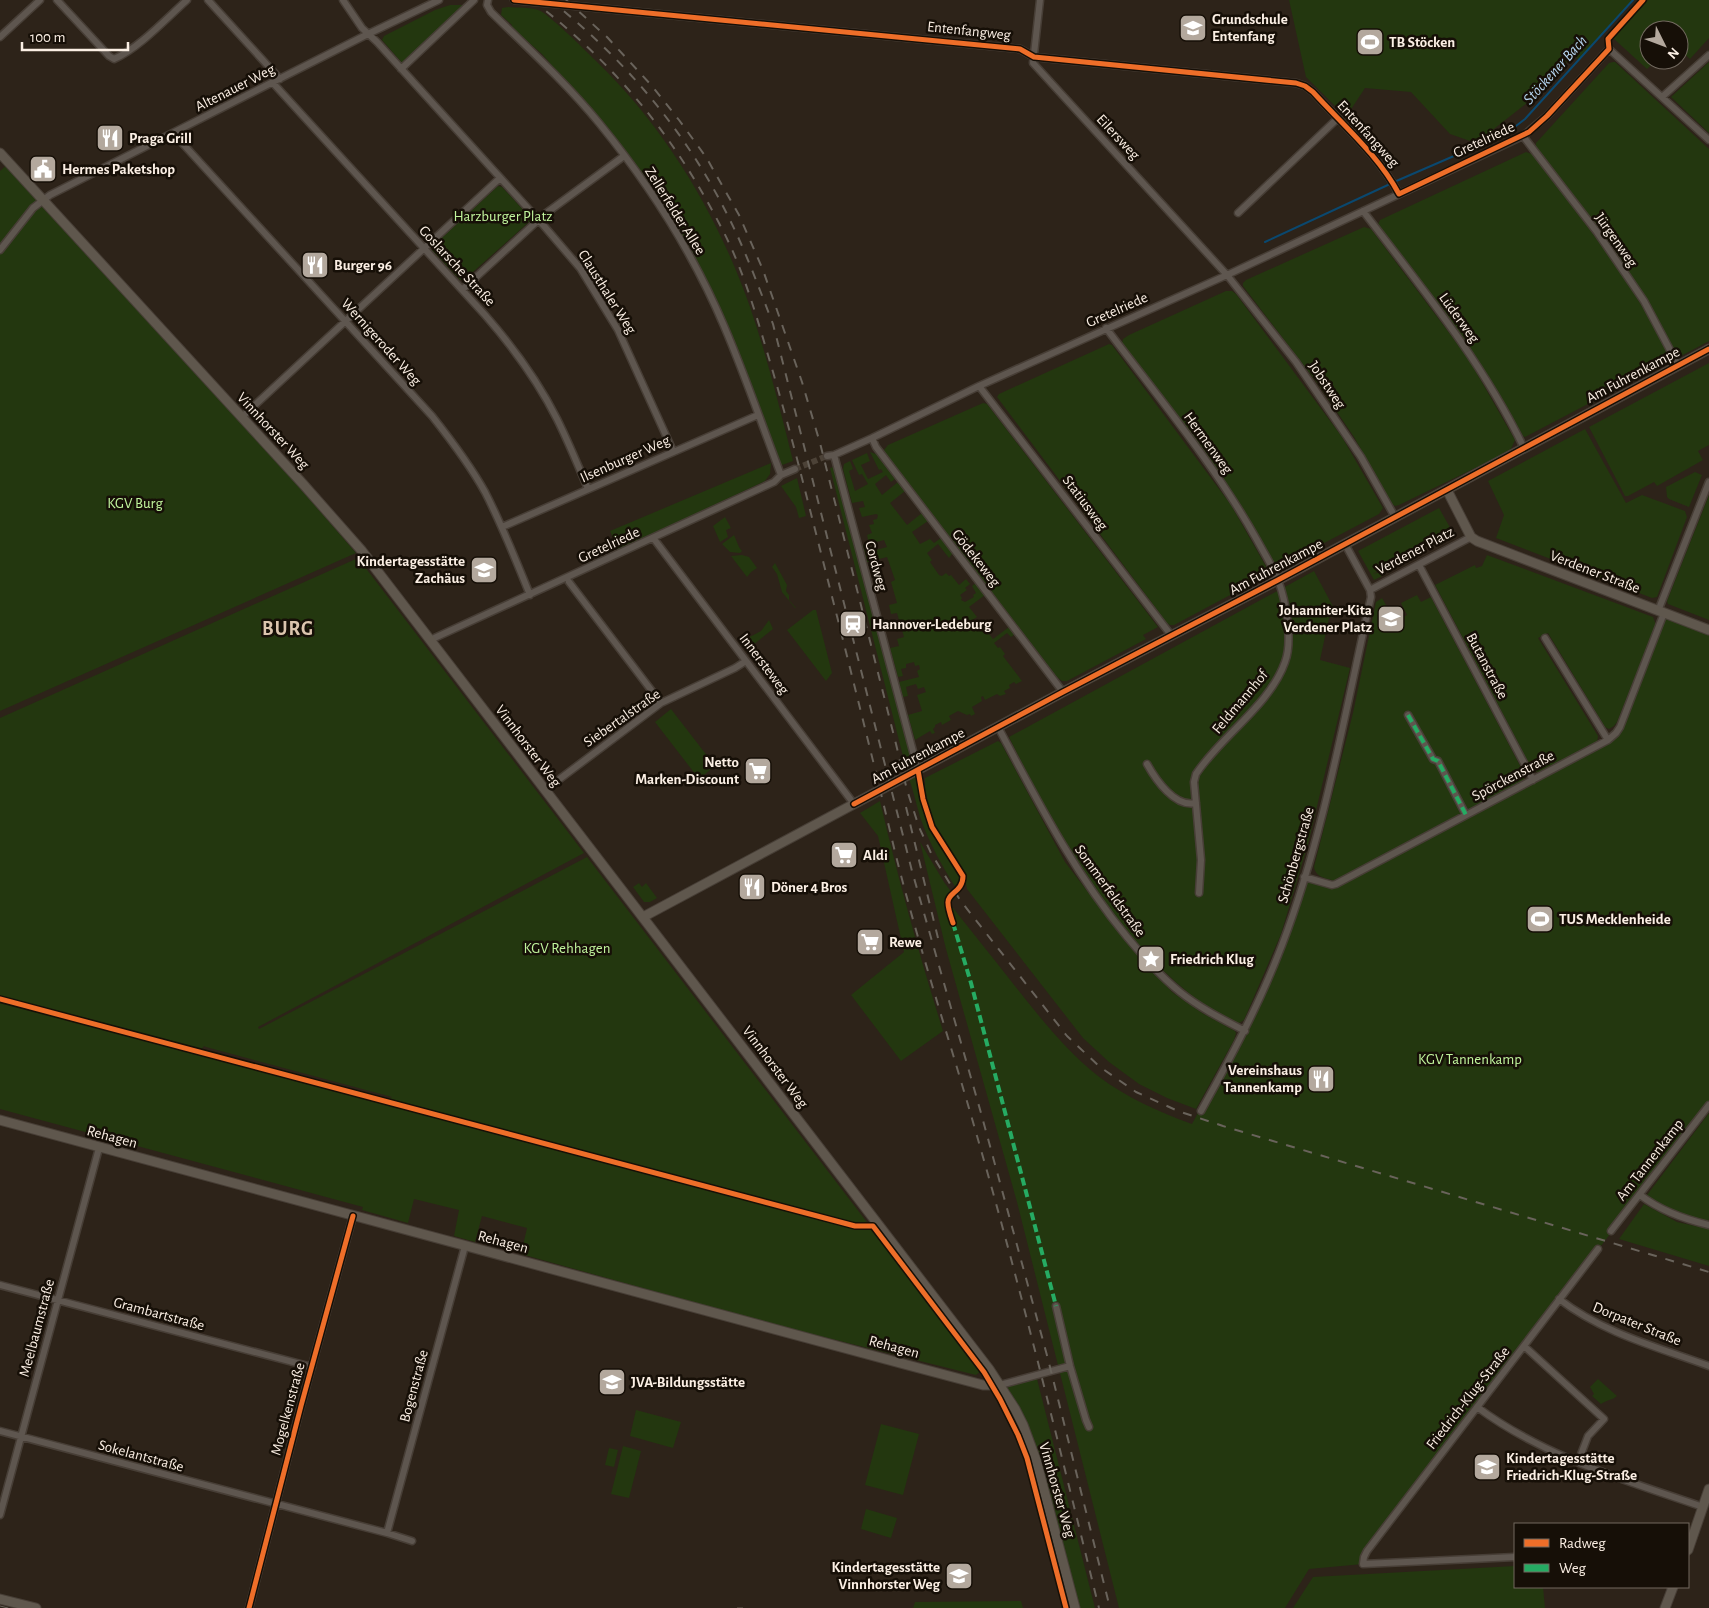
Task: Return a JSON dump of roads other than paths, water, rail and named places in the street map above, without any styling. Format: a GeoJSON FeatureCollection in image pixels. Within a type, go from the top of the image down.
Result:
{"type":"FeatureCollection","features":[{"type":"Feature","properties":{"kind":"street"},"geometry":{"type":"LineString","coordinates":[[0,37],[40,0]]}},
{"type":"Feature","properties":{"kind":"street"},"geometry":{"type":"LineString","coordinates":[[57,0],[109,56],[114,59],[146,37],[187,0]]}},
{"type":"Feature","properties":{"kind":"street"},"geometry":{"type":"LineString","coordinates":[[208,0],[280,79]]}},
{"type":"Feature","properties":{"kind":"street","name":"Clausthaler Weg"},"geometry":{"type":"LineString","coordinates":[[343,0],[362,28],[539,220],[580,268],[629,351],[673,451]]}},
{"type":"Feature","properties":{"kind":"street","name":"Altenauer Weg"},"geometry":{"type":"LineString","coordinates":[[0,250],[33,208],[50,195],[439,0]]}},
{"type":"Feature","properties":{"kind":"street"},"geometry":{"type":"LineString","coordinates":[[401,69],[474,0]]}},
{"type":"Feature","properties":{"kind":"street","name":"Zellerfelder Allee"},"geometry":{"type":"LineString","coordinates":[[488,0],[487,5],[491,12],[536,54],[571,91],[624,156],[668,220],[724,326],[781,475]]}},
{"type":"Feature","properties":{"kind":"street","name":"Entenfangweg"},"geometry":{"type":"LineString","coordinates":[[514,0],[1020,49],[1034,57],[1296,83],[1305,86],[1313,92],[1338,118],[1381,165],[1398,192]]}},
{"type":"Feature","properties":{"kind":"street"},"geometry":{"type":"LineString","coordinates":[[1034,57],[1040,0]]}},
{"type":"Feature","properties":{"kind":"street","name":"Gretelriede"},"geometry":{"type":"LineString","coordinates":[[827,456],[834,455],[872,438],[979,386],[1227,275],[1363,211],[1398,192],[1523,136],[1547,116],[1609,49],[1662,97]]}},
{"type":"Feature","properties":{"kind":"street"},"geometry":{"type":"LineString","coordinates":[[1709,55],[1662,97],[1709,140]]}},
{"type":"Feature","properties":{"kind":"street","name":"Eilersweg"},"geometry":{"type":"LineString","coordinates":[[1034,57],[1033,63],[1227,275]]}},
{"type":"Feature","properties":{"kind":"street","name":"Goslarsche Straße"},"geometry":{"type":"LineString","coordinates":[[273,83],[509,343],[557,418],[588,489]]}},
{"type":"Feature","properties":{"kind":"street"},"geometry":{"type":"LineString","coordinates":[[1238,213],[1338,118]]}},
{"type":"Feature","properties":{"kind":"street","name":"Wernigeroder Weg"},"geometry":{"type":"LineString","coordinates":[[173,133],[429,412],[451,439],[484,491],[502,527],[530,595]]}},
{"type":"Feature","properties":{"kind":"street","name":"Jürgenweg"},"geometry":{"type":"LineString","coordinates":[[1523,136],[1597,232],[1644,301],[1678,365]]}},
{"type":"Feature","properties":{"kind":"street","name":"Vinnhorster Weg"},"geometry":{"type":"LineString","coordinates":[[0,153],[354,541],[1000,1385],[1023,1425],[1036,1460],[1075,1608]]}},
{"type":"Feature","properties":{"kind":"street"},"geometry":{"type":"LineString","coordinates":[[462,290],[539,220],[624,156]]}},
{"type":"Feature","properties":{"kind":"street"},"geometry":{"type":"LineString","coordinates":[[242,417],[500,178]]}},
{"type":"Feature","properties":{"kind":"street","name":"Lüderweg"},"geometry":{"type":"LineString","coordinates":[[1363,211],[1450,325],[1491,386],[1524,448]]}},
{"type":"Feature","properties":{"kind":"street","name":"Jobstweg"},"geometry":{"type":"LineString","coordinates":[[1227,275],[1296,362],[1360,457],[1395,517]]}},
{"type":"Feature","properties":{"kind":"street","name":"Hermenweg"},"geometry":{"type":"LineString","coordinates":[[1106,328],[1223,485],[1244,518],[1278,580]]}},
{"type":"Feature","properties":{"kind":"street","name":"Am Fuhrenkampe"},"geometry":{"type":"LineString","coordinates":[[643,917],[1709,349]]}},
{"type":"Feature","properties":{"kind":"street","name":"Statiusweg"},"geometry":{"type":"LineString","coordinates":[[979,386],[1171,635]]}},
{"type":"Feature","properties":{"kind":"street","name":"Ilsenburger Weg"},"geometry":{"type":"LineString","coordinates":[[502,527],[758,414]]}},
{"type":"Feature","properties":{"kind":"street","name":"Gödekeweg"},"geometry":{"type":"LineString","coordinates":[[872,438],[876,447],[1063,692]]}},
{"type":"Feature","properties":{"kind":"street","name":"Cordweg"},"geometry":{"type":"LineString","coordinates":[[834,455],[918,770]]}},
{"type":"Feature","properties":{"kind":"street","name":"Gretelriede"},"geometry":{"type":"LineString","coordinates":[[430,640],[774,482],[781,475],[795,469]]}},
{"type":"Feature","properties":{"kind":"street","name":"Spörckenstraße"},"geometry":{"type":"LineString","coordinates":[[1304,877],[1332,885],[1336,884],[1608,740],[1616,733],[1620,727],[1709,482]]}},
{"type":"Feature","properties":{"kind":"street","name":"Verdener Platz"},"geometry":{"type":"LineString","coordinates":[[1346,544],[1370,590],[1419,565],[1471,537],[1447,490]]}},
{"type":"Feature","properties":{"kind":"street","name":"Verdener Straße"},"geometry":{"type":"LineString","coordinates":[[1471,537],[1477,541],[1709,630]]}},
{"type":"Feature","properties":{"kind":"street","name":"Innersteweg"},"geometry":{"type":"LineString","coordinates":[[654,538],[854,804]]}},
{"type":"Feature","properties":{"kind":"street","name":"Butanstraße"},"geometry":{"type":"LineString","coordinates":[[1419,565],[1533,780]]}},
{"type":"Feature","properties":{"kind":"street","name":"Feldmannhof"},"geometry":{"type":"LineString","coordinates":[[1199,893],[1201,860],[1194,782],[1196,774],[1273,686],[1286,660],[1288,630],[1286,611],[1278,580]]}},
{"type":"Feature","properties":{"kind":"street"},"geometry":{"type":"LineString","coordinates":[[569,582],[661,703]]}},
{"type":"Feature","properties":{"kind":"street","name":"Schönbergstraße"},"geometry":{"type":"LineString","coordinates":[[1200,1111],[1245,1031],[1282,944],[1304,877],[1341,734],[1371,597],[1370,590]]}},
{"type":"Feature","properties":{"kind":"street"},"geometry":{"type":"LineString","coordinates":[[1546,638],[1608,740]]}},
{"type":"Feature","properties":{"kind":"street","name":"Siebertalstraße"},"geometry":{"type":"LineString","coordinates":[[545,790],[661,703],[736,668],[746,661]]}},
{"type":"Feature","properties":{"kind":"street"},"geometry":{"type":"LineString","coordinates":[[1408,715],[1433,759],[1438,762],[1466,815]]}},
{"type":"Feature","properties":{"kind":"street","name":"Sommerfeldstraße"},"geometry":{"type":"LineString","coordinates":[[998,727],[1054,831],[1094,895],[1120,928],[1139,951],[1178,990],[1210,1012],[1245,1031]]}},
{"type":"Feature","properties":{"kind":"street"},"geometry":{"type":"LineString","coordinates":[[1147,764],[1153,774],[1177,799],[1189,804],[1196,803]]}},
{"type":"Feature","properties":{"kind":"street","name":"Am Tannenkamp"},"geometry":{"type":"LineString","coordinates":[[1611,1231],[1709,1105]]}},
{"type":"Feature","properties":{"kind":"street","name":"Rehagen"},"geometry":{"type":"LineString","coordinates":[[0,1120],[983,1385],[1000,1385]]}},
{"type":"Feature","properties":{"kind":"street","name":"Meelbaumstraße"},"geometry":{"type":"LineString","coordinates":[[0,1515],[99,1148]]}},
{"type":"Feature","properties":{"kind":"street"},"geometry":{"type":"LineString","coordinates":[[1640,1195],[1673,1215],[1709,1225]]}},
{"type":"Feature","properties":{"kind":"street","name":"Mogelkenstraße"},"geometry":{"type":"LineString","coordinates":[[248,1608],[354,1216]]}},
{"type":"Feature","properties":{"kind":"street","name":"Bogenstraße"},"geometry":{"type":"LineString","coordinates":[[388,1533],[465,1246]]}},
{"type":"Feature","properties":{"kind":"street","name":"Friedrich-Klug-Straße"},"geometry":{"type":"LineString","coordinates":[[1514,1557],[1363,1564],[1367,1551],[1598,1249]]}},
{"type":"Feature","properties":{"kind":"street","name":"Grambartstraße"},"geometry":{"type":"LineString","coordinates":[[0,1285],[312,1367]]}},
{"type":"Feature","properties":{"kind":"street","name":"Dorpater Straße"},"geometry":{"type":"LineString","coordinates":[[1559,1299],[1579,1314],[1610,1330],[1709,1366]]}},
{"type":"Feature","properties":{"kind":"street"},"geometry":{"type":"LineString","coordinates":[[1056,1306],[1070,1366],[1089,1427]]}},
{"type":"Feature","properties":{"kind":"street"},"geometry":{"type":"LineString","coordinates":[[1524,1346],[1604,1419],[1588,1436],[1578,1462]]}},
{"type":"Feature","properties":{"kind":"street"},"geometry":{"type":"LineString","coordinates":[[1000,1385],[1070,1366]]}},
{"type":"Feature","properties":{"kind":"street"},"geometry":{"type":"LineString","coordinates":[[1477,1407],[1514,1432],[1546,1449],[1703,1507]]}},
{"type":"Feature","properties":{"kind":"street","name":"Sokelantstraße"},"geometry":{"type":"LineString","coordinates":[[0,1431],[276,1505]]}},
{"type":"Feature","properties":{"kind":"street"},"geometry":{"type":"LineString","coordinates":[[1689,1547],[1709,1489]]}},
{"type":"Feature","properties":{"kind":"street"},"geometry":{"type":"LineString","coordinates":[[276,1505],[388,1533],[412,1541]]}},
{"type":"Feature","properties":{"kind":"street"},"geometry":{"type":"LineString","coordinates":[[1665,1608],[1673,1588]]}},
{"type":"Feature","properties":{"kind":"street"},"geometry":{"type":"LineString","coordinates":[[0,1599],[36,1608]]}},
{"type":"Feature","properties":{"kind":"waterway","name":"Stöckener Bach"},"geometry":{"type":"LineString","coordinates":[[1394,182],[1507,133],[1525,119],[1633,0]]}},
{"type":"Feature","properties":{"kind":"waterway","name":"Stöckener Bach"},"geometry":{"type":"LineString","coordinates":[[1265,242],[1390,184]]}},
{"type":"Feature","properties":{"kind":"tunnel"},"geometry":{"type":"LineString","coordinates":[[795,469],[827,456]]}},
{"type":"Feature","properties":{"kind":"tram line"},"geometry":{"type":"LineString","coordinates":[[0,1606],[8,1608]]}},
{"type":"Feature","properties":{"kind":"railway"},"geometry":{"type":"LineString","coordinates":[[532,0],[615,74],[661,130],[702,192],[720,225],[735,256],[747,289],[798,462],[904,888],[1010,1253],[1099,1608]]}},
{"type":"Feature","properties":{"kind":"railway"},"geometry":{"type":"LineString","coordinates":[[550,0],[578,23],[629,72],[674,127],[694,156],[729,218],[773,324],[912,871],[981,1113],[1048,1359],[1110,1608]]}},
{"type":"Feature","properties":{"kind":"railway"},"geometry":{"type":"LineString","coordinates":[[566,0],[607,37],[652,86],[706,157],[739,215],[763,270],[802,382],[820,443],[907,790],[919,827],[931,853],[960,900],[1067,1036],[1100,1067],[1136,1092],[1178,1111],[1709,1272]]}},
{"type":"Feature","properties":{"kind":"railway"},"geometry":{"type":"LineString","coordinates":[[906,807],[938,938]]}},
{"type":"Feature","properties":{"kind":"place","name":"Grundschule Entenfang"},"geometry":{"type":"Point","coordinates":[1193,28]}},
{"type":"Feature","properties":{"kind":"place","name":"TB Stöcken"},"geometry":{"type":"Point","coordinates":[1370,42]}},
{"type":"Feature","properties":{"kind":"place","name":"Praga Grill"},"geometry":{"type":"Point","coordinates":[110,138]}},
{"type":"Feature","properties":{"kind":"place","name":"Hermes Paketshop"},"geometry":{"type":"Point","coordinates":[43,169]}},
{"type":"Feature","properties":{"kind":"place","name":"Burger 96"},"geometry":{"type":"Point","coordinates":[315,265]}},
{"type":"Feature","properties":{"kind":"place","name":"Kindertagesstätte Zachäus"},"geometry":{"type":"Point","coordinates":[484,570]}},
{"type":"Feature","properties":{"kind":"place","name":"Johanniter-Kita Verdener Platz"},"geometry":{"type":"Point","coordinates":[1391,619]}},
{"type":"Feature","properties":{"kind":"place","name":"Hannover-Ledeburg"},"geometry":{"type":"Point","coordinates":[853,624]}},
{"type":"Feature","properties":{"kind":"place","name":"Netto Marken-Discount"},"geometry":{"type":"Point","coordinates":[758,771]}},
{"type":"Feature","properties":{"kind":"place","name":"Aldi"},"geometry":{"type":"Point","coordinates":[844,855]}},
{"type":"Feature","properties":{"kind":"place","name":"Döner 4 Bros"},"geometry":{"type":"Point","coordinates":[752,887]}},
{"type":"Feature","properties":{"kind":"place","name":"TUS Mecklenheide"},"geometry":{"type":"Point","coordinates":[1540,919]}},
{"type":"Feature","properties":{"kind":"place","name":"Rewe"},"geometry":{"type":"Point","coordinates":[870,942]}},
{"type":"Feature","properties":{"kind":"place","name":"Friedrich Klug"},"geometry":{"type":"Point","coordinates":[1151,959]}},
{"type":"Feature","properties":{"kind":"place","name":"Vereinshaus Tannenkamp"},"geometry":{"type":"Point","coordinates":[1321,1079]}},
{"type":"Feature","properties":{"kind":"place","name":"JVA-Bildungsstätte"},"geometry":{"type":"Point","coordinates":[612,1382]}},
{"type":"Feature","properties":{"kind":"place","name":"Kindertagesstätte Friedrich-Klug-Straße"},"geometry":{"type":"Point","coordinates":[1487,1467]}},
{"type":"Feature","properties":{"kind":"place","name":"Kindertagesstätte Vinnhorster Weg"},"geometry":{"type":"Point","coordinates":[959,1576]}},
{"type":"Feature","properties":{"kind":"district","name":"BURG"},"geometry":{"type":"Point","coordinates":[288,629]}},
{"type":"Feature","properties":{"kind":"park label","name":"Harzburger Platz"},"geometry":{"type":"Point","coordinates":[503,216]}},
{"type":"Feature","properties":{"kind":"park label","name":"KGV Burg"},"geometry":{"type":"Point","coordinates":[135,503]}},
{"type":"Feature","properties":{"kind":"park label","name":"KGV Rehhagen"},"geometry":{"type":"Point","coordinates":[567,948]}},
{"type":"Feature","properties":{"kind":"park label","name":"KGV Tannenkamp"},"geometry":{"type":"Point","coordinates":[1470,1059]}}]}
